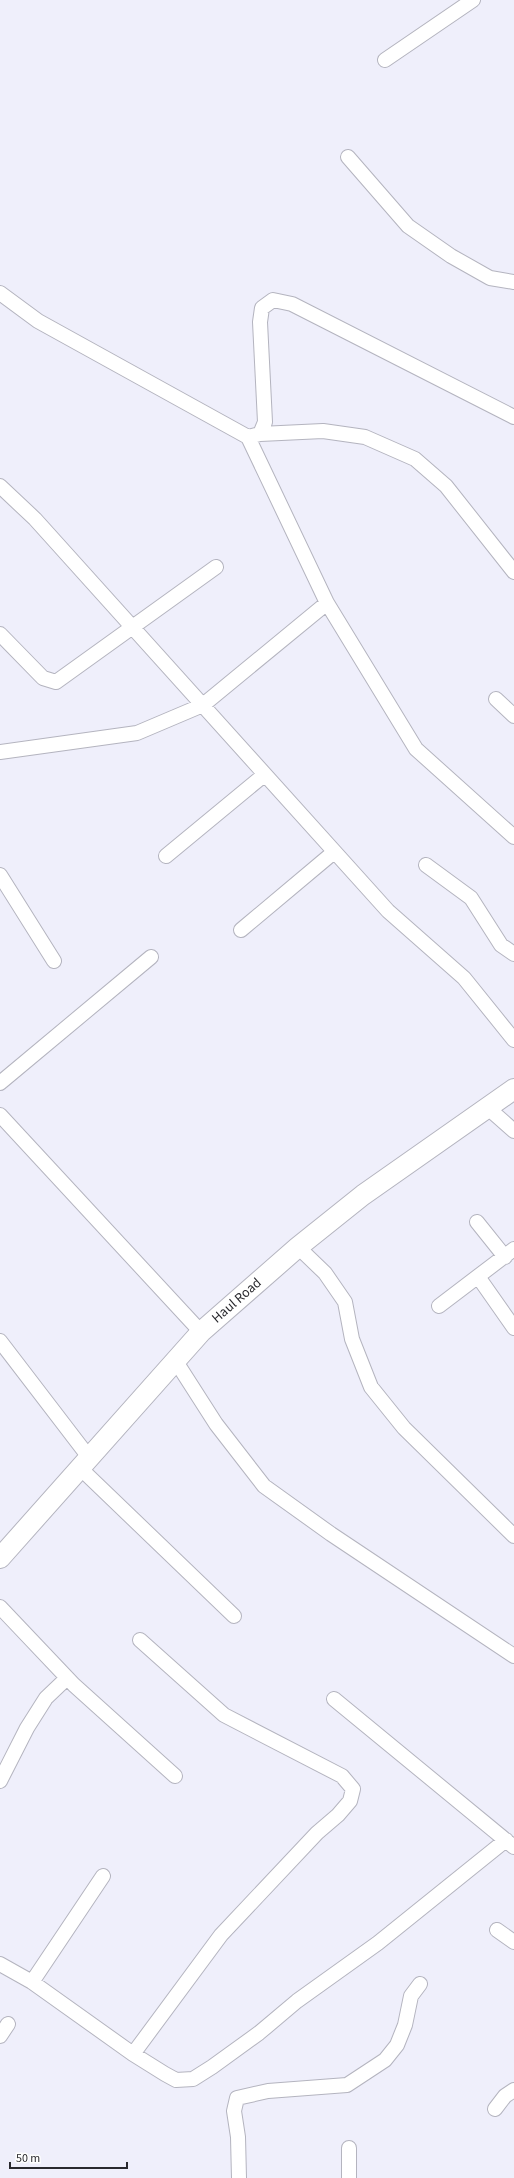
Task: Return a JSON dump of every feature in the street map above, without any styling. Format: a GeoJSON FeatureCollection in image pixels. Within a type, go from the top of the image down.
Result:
{"type":"FeatureCollection","features":[{"type":"Feature","properties":{"kind":"main road","name":"Haul Road"},"geometry":{"type":"LineString","coordinates":[[0,1558],[201,1332],[298,1247],[363,1196],[514,1089]]}},
{"type":"Feature","properties":{"kind":"street"},"geometry":{"type":"LineString","coordinates":[[385,60],[473,0]]}},
{"type":"Feature","properties":{"kind":"street"},"geometry":{"type":"LineString","coordinates":[[348,157],[408,226],[451,256],[490,278],[514,282]]}},
{"type":"Feature","properties":{"kind":"street"},"geometry":{"type":"LineString","coordinates":[[0,293],[38,322],[254,435],[323,431],[365,437],[415,459],[446,486],[514,572]]}},
{"type":"Feature","properties":{"kind":"street"},"geometry":{"type":"LineString","coordinates":[[254,435],[265,422],[260,322],[262,308],[273,300],[292,304],[514,417]]}},
{"type":"Feature","properties":{"kind":"street"},"geometry":{"type":"LineString","coordinates":[[254,435],[327,603],[416,749],[514,837]]}},
{"type":"Feature","properties":{"kind":"street"},"geometry":{"type":"LineString","coordinates":[[0,486],[35,520],[132,626],[388,912],[464,978],[514,1040]]}},
{"type":"Feature","properties":{"kind":"street"},"geometry":{"type":"LineString","coordinates":[[0,634],[43,678],[56,682],[216,567]]}},
{"type":"Feature","properties":{"kind":"street"},"geometry":{"type":"LineString","coordinates":[[0,752],[137,733],[203,706],[327,603]]}},
{"type":"Feature","properties":{"kind":"street"},"geometry":{"type":"LineString","coordinates":[[496,699],[514,716]]}},
{"type":"Feature","properties":{"kind":"street"},"geometry":{"type":"LineString","coordinates":[[166,856],[264,775]]}},
{"type":"Feature","properties":{"kind":"street"},"geometry":{"type":"LineString","coordinates":[[241,930],[334,852]]}},
{"type":"Feature","properties":{"kind":"street"},"geometry":{"type":"LineString","coordinates":[[426,865],[471,898],[502,945],[514,954]]}},
{"type":"Feature","properties":{"kind":"street"},"geometry":{"type":"LineString","coordinates":[[0,875],[54,961]]}},
{"type":"Feature","properties":{"kind":"street"},"geometry":{"type":"LineString","coordinates":[[0,1083],[151,957]]}},
{"type":"Feature","properties":{"kind":"street"},"geometry":{"type":"LineString","coordinates":[[488,1108],[514,1131]]}},
{"type":"Feature","properties":{"kind":"street"},"geometry":{"type":"LineString","coordinates":[[0,1115],[201,1332]]}},
{"type":"Feature","properties":{"kind":"street"},"geometry":{"type":"LineString","coordinates":[[439,1306],[479,1278],[509,1253],[476,1222]]}},
{"type":"Feature","properties":{"kind":"street"},"geometry":{"type":"LineString","coordinates":[[298,1247],[325,1273],[345,1302],[352,1339],[371,1387],[404,1428],[514,1536]]}},
{"type":"Feature","properties":{"kind":"street"},"geometry":{"type":"LineString","coordinates":[[479,1278],[514,1328]]}},
{"type":"Feature","properties":{"kind":"street"},"geometry":{"type":"LineString","coordinates":[[0,1341],[84,1462],[234,1616]]}},
{"type":"Feature","properties":{"kind":"street"},"geometry":{"type":"LineString","coordinates":[[175,1360],[216,1424],[264,1486],[331,1534],[514,1656]]}},
{"type":"Feature","properties":{"kind":"street"},"geometry":{"type":"LineString","coordinates":[[0,1607],[67,1678],[175,1776]]}},
{"type":"Feature","properties":{"kind":"street"},"geometry":{"type":"LineString","coordinates":[[133,2054],[221,1935],[318,1833],[338,1815],[350,1801],[354,1789],[342,1776],[224,1715],[140,1640]]}},
{"type":"Feature","properties":{"kind":"street"},"geometry":{"type":"LineString","coordinates":[[0,1781],[27,1728],[46,1698],[67,1678]]}},
{"type":"Feature","properties":{"kind":"street"},"geometry":{"type":"LineString","coordinates":[[0,1964],[32,1982],[133,2054],[176,2080],[193,2079],[258,2033],[297,2001],[378,1943],[510,1844],[334,1700]]}},
{"type":"Feature","properties":{"kind":"street"},"geometry":{"type":"LineString","coordinates":[[32,1982],[103,1876]]}},
{"type":"Feature","properties":{"kind":"street"},"geometry":{"type":"LineString","coordinates":[[496,1930],[514,1942]]}},
{"type":"Feature","properties":{"kind":"street"},"geometry":{"type":"LineString","coordinates":[[239,2178],[238,2136],[234,2111],[237,2098],[268,2091],[347,2085],[385,2060],[397,2045],[405,2025],[411,1996],[420,1984]]}},
{"type":"Feature","properties":{"kind":"street"},"geometry":{"type":"LineString","coordinates":[[0,2036],[8,2024]]}},
{"type":"Feature","properties":{"kind":"street"},"geometry":{"type":"LineString","coordinates":[[495,2109],[505,2096],[514,2090]]}},
{"type":"Feature","properties":{"kind":"street"},"geometry":{"type":"LineString","coordinates":[[349,2148],[349,2178]]}}]}
